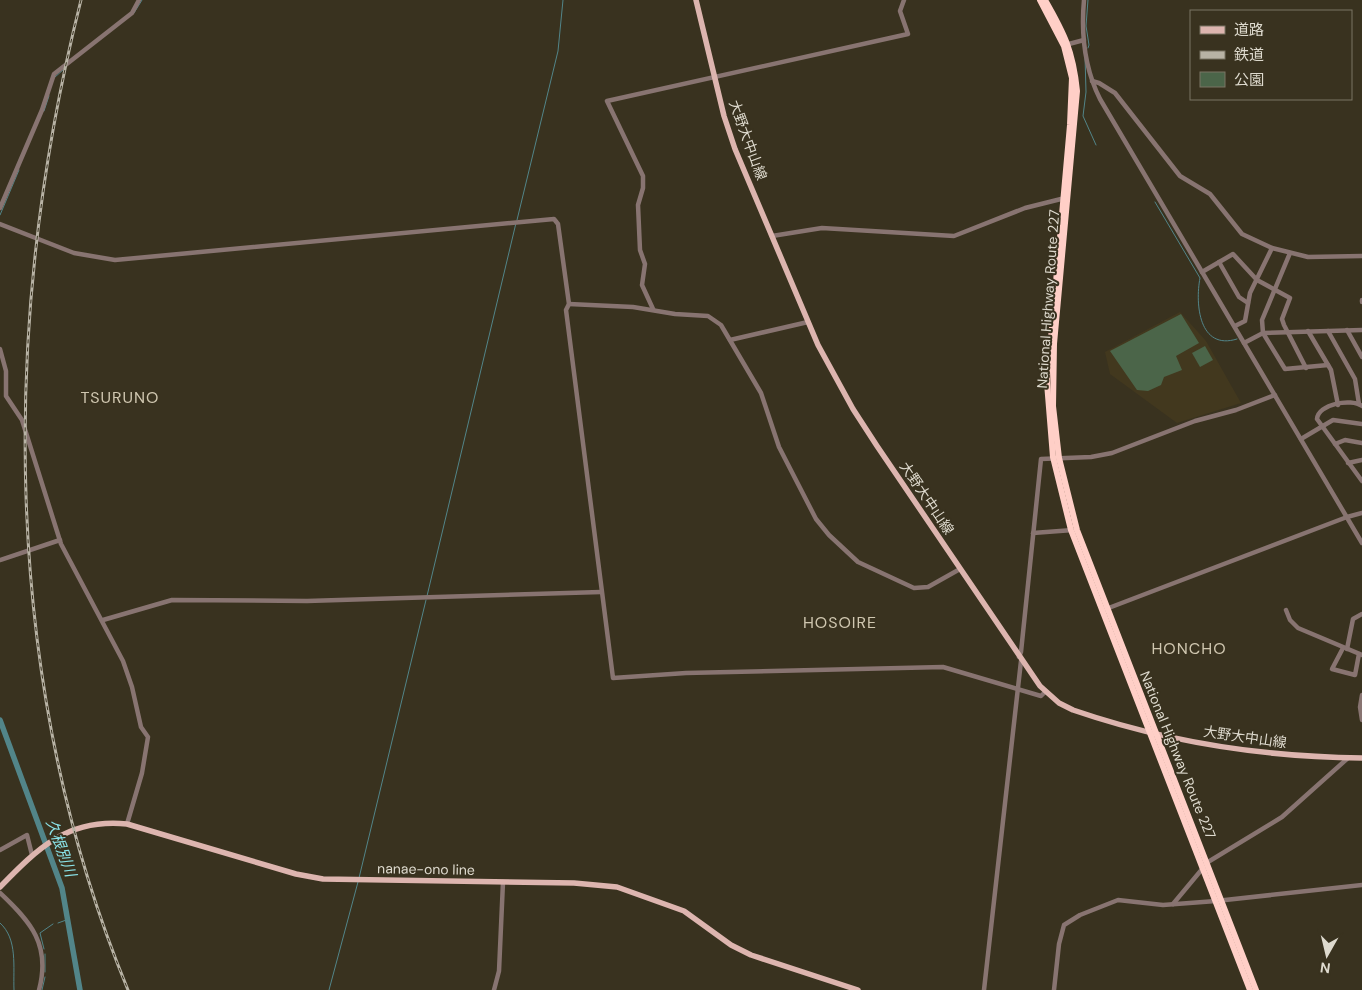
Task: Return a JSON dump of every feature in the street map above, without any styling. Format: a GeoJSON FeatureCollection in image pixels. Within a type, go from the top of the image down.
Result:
{"type":"FeatureCollection","features":[{"type":"Feature","properties":{"kind":"highway","name":"National Highway Route 227"},"geometry":{"type":"LineString","coordinates":[[1040,0],[1066,45]]}},
{"type":"Feature","properties":{"kind":"highway","name":"National Highway Route 227"},"geometry":{"type":"LineString","coordinates":[[1045,0],[1066,45],[1072,78],[1066,198],[1047,383],[1056,458],[1074,530],[1219,901],[1256,990]]}},
{"type":"Feature","properties":{"kind":"highway","name":"National Highway Route 227"},"geometry":{"type":"LineString","coordinates":[[1219,901],[1250,990]]}},
{"type":"Feature","properties":{"kind":"main road","name":"大野大中山線"},"geometry":{"type":"LineString","coordinates":[[696,0],[728,131],[808,322],[853,409],[1020,659],[1045,692],[1073,710],[1153,733],[1258,753],[1362,758]]}},
{"type":"Feature","properties":{"kind":"main road","name":"nanae-ono line"},"geometry":{"type":"LineString","coordinates":[[0,887],[33,853],[56,838],[92,824],[127,824],[296,874],[323,879],[593,884],[617,887],[684,911],[731,945],[751,955],[858,990]]}},
{"type":"Feature","properties":{"kind":"street"},"geometry":{"type":"LineString","coordinates":[[0,208],[42,110],[54,74],[132,13],[139,0]]}},
{"type":"Feature","properties":{"kind":"street"},"geometry":{"type":"LineString","coordinates":[[653,309],[642,285],[645,264],[640,250],[638,205],[644,188],[643,176],[607,101],[908,34],[900,11],[904,0]]}},
{"type":"Feature","properties":{"kind":"street"},"geometry":{"type":"LineString","coordinates":[[1084,0],[1082,23],[1084,40],[1092,81],[1100,99],[1362,542]]}},
{"type":"Feature","properties":{"kind":"street"},"geometry":{"type":"LineString","coordinates":[[1066,45],[1084,40]]}},
{"type":"Feature","properties":{"kind":"street"},"geometry":{"type":"LineString","coordinates":[[1092,81],[1099,82],[1115,93],[1180,176],[1210,194],[1242,234],[1272,248],[1290,253],[1319,258],[1362,256]]}},
{"type":"Feature","properties":{"kind":"street"},"geometry":{"type":"LineString","coordinates":[[772,236],[822,228],[954,236],[1025,208],[1066,198]]}},
{"type":"Feature","properties":{"kind":"street"},"geometry":{"type":"LineString","coordinates":[[0,224],[74,253],[115,260],[550,219],[557,221],[569,304],[566,310],[613,678],[686,673],[943,666],[1041,696],[1045,692]]}},
{"type":"Feature","properties":{"kind":"street"},"geometry":{"type":"LineString","coordinates":[[1235,326],[1245,321],[1248,303],[1272,248]]}},
{"type":"Feature","properties":{"kind":"street"},"geometry":{"type":"LineString","coordinates":[[1290,253],[1262,320],[1264,333],[1285,369],[1328,365]]}},
{"type":"Feature","properties":{"kind":"street"},"geometry":{"type":"LineString","coordinates":[[1202,272],[1233,254],[1257,280],[1290,298],[1282,319],[1286,332],[1306,368]]}},
{"type":"Feature","properties":{"kind":"street"},"geometry":{"type":"LineString","coordinates":[[1218,262],[1239,297],[1248,303]]}},
{"type":"Feature","properties":{"kind":"street"},"geometry":{"type":"LineString","coordinates":[[569,304],[653,309],[675,314],[708,316],[721,325],[761,393],[779,447],[816,518],[829,535],[858,562],[914,588],[928,587],[960,570]]}},
{"type":"Feature","properties":{"kind":"street"},"geometry":{"type":"LineString","coordinates":[[730,340],[808,322]]}},
{"type":"Feature","properties":{"kind":"street"},"geometry":{"type":"LineString","coordinates":[[1347,330],[1362,356]]}},
{"type":"Feature","properties":{"kind":"street"},"geometry":{"type":"LineString","coordinates":[[1244,343],[1264,333],[1362,330]]}},
{"type":"Feature","properties":{"kind":"street"},"geometry":{"type":"LineString","coordinates":[[1308,331],[1328,365],[1338,404]]}},
{"type":"Feature","properties":{"kind":"street"},"geometry":{"type":"LineString","coordinates":[[1328,331],[1355,379],[1361,405],[1330,405],[1320,410],[1316,419],[1362,482]]}},
{"type":"Feature","properties":{"kind":"street"},"geometry":{"type":"LineString","coordinates":[[0,349],[6,371],[6,396],[22,420],[60,540],[76,577],[103,620],[129,678],[140,724],[148,737],[142,773],[127,824]]}},
{"type":"Feature","properties":{"kind":"street"},"geometry":{"type":"LineString","coordinates":[[984,990],[1022,652],[1041,459],[1091,457],[1112,453],[1191,422],[1236,410],[1274,395]]}},
{"type":"Feature","properties":{"kind":"street"},"geometry":{"type":"LineString","coordinates":[[1301,439],[1336,420],[1362,424]]}},
{"type":"Feature","properties":{"kind":"street"},"geometry":{"type":"LineString","coordinates":[[1335,444],[1345,440],[1362,442]]}},
{"type":"Feature","properties":{"kind":"street"},"geometry":{"type":"LineString","coordinates":[[1348,462],[1362,460]]}},
{"type":"Feature","properties":{"kind":"street"},"geometry":{"type":"LineString","coordinates":[[1105,610],[1347,517],[1362,513]]}},
{"type":"Feature","properties":{"kind":"street"},"geometry":{"type":"LineString","coordinates":[[1033,533],[1074,530]]}},
{"type":"Feature","properties":{"kind":"street"},"geometry":{"type":"LineString","coordinates":[[0,560],[60,540]]}},
{"type":"Feature","properties":{"kind":"street"},"geometry":{"type":"LineString","coordinates":[[103,620],[172,600],[307,602],[601,592]]}},
{"type":"Feature","properties":{"kind":"street"},"geometry":{"type":"LineString","coordinates":[[1286,610],[1290,620],[1298,628],[1338,644],[1345,649],[1361,655],[1355,675],[1332,669],[1345,649],[1353,619],[1362,614]]}},
{"type":"Feature","properties":{"kind":"street"},"geometry":{"type":"LineString","coordinates":[[1362,695],[1360,707],[1362,720]]}},
{"type":"Feature","properties":{"kind":"street"},"geometry":{"type":"LineString","coordinates":[[1172,904],[1205,865],[1237,842],[1282,817],[1348,758]]}},
{"type":"Feature","properties":{"kind":"street"},"geometry":{"type":"LineString","coordinates":[[0,850],[27,834],[33,853]]}},
{"type":"Feature","properties":{"kind":"street"},"geometry":{"type":"LineString","coordinates":[[494,990],[499,971],[503,882]]}},
{"type":"Feature","properties":{"kind":"street"},"geometry":{"type":"LineString","coordinates":[[1054,990],[1061,930],[1068,921],[1118,900],[1172,904],[1219,901],[1362,885]]}},
{"type":"Feature","properties":{"kind":"street"},"geometry":{"type":"LineString","coordinates":[[0,894],[18,911],[36,934],[42,959],[39,990]]}},
{"type":"Feature","properties":{"kind":"shaded area"},"geometry":{"type":"Polygon","coordinates":[[[1180,312],[1206,341],[1241,403],[1177,423],[1110,374],[1105,352],[1180,312]]]}},
{"type":"Feature","properties":{"kind":"green space"},"geometry":{"type":"Polygon","coordinates":[[[1181,314],[1199,343],[1176,356],[1182,370],[1164,377],[1161,385],[1148,391],[1137,390],[1110,351],[1181,314]]]}},
{"type":"Feature","properties":{"kind":"green space"},"geometry":{"type":"Polygon","coordinates":[[[1205,346],[1213,360],[1200,367],[1192,353],[1205,346]]]}},
{"type":"Feature","properties":{"kind":"waterway"},"geometry":{"type":"LineString","coordinates":[[134,13],[142,0]]}},
{"type":"Feature","properties":{"kind":"waterway"},"geometry":{"type":"LineString","coordinates":[[517,220],[558,51],[563,0]]}},
{"type":"Feature","properties":{"kind":"waterway"},"geometry":{"type":"LineString","coordinates":[[1088,0],[1086,26],[1088,48]]}},
{"type":"Feature","properties":{"kind":"waterway"},"geometry":{"type":"LineString","coordinates":[[1085,56],[1086,92],[1083,116],[1096,145]]}},
{"type":"Feature","properties":{"kind":"waterway"},"geometry":{"type":"LineString","coordinates":[[55,77],[63,70]]}},
{"type":"Feature","properties":{"kind":"waterway"},"geometry":{"type":"LineString","coordinates":[[44,111],[49,96]]}},
{"type":"Feature","properties":{"kind":"waterway"},"geometry":{"type":"LineString","coordinates":[[0,215],[19,170]]}},
{"type":"Feature","properties":{"kind":"waterway"},"geometry":{"type":"LineString","coordinates":[[1155,202],[1200,278],[1199,312],[1207,332],[1214,338],[1224,341],[1237,339]]}},
{"type":"Feature","properties":{"kind":"waterway"},"geometry":{"type":"LineString","coordinates":[[427,596],[516,223]]}},
{"type":"Feature","properties":{"kind":"waterway"},"geometry":{"type":"LineString","coordinates":[[359,878],[426,600]]}},
{"type":"Feature","properties":{"kind":"waterway","name":"久根別川"},"geometry":{"type":"LineString","coordinates":[[0,720],[62,888],[80,990]]}},
{"type":"Feature","properties":{"kind":"waterway"},"geometry":{"type":"LineString","coordinates":[[329,990],[358,882]]}},
{"type":"Feature","properties":{"kind":"waterway"},"geometry":{"type":"LineString","coordinates":[[58,923],[69,919]]}},
{"type":"Feature","properties":{"kind":"waterway"},"geometry":{"type":"LineString","coordinates":[[0,923],[10,937],[12,945],[14,990]]}},
{"type":"Feature","properties":{"kind":"waterway"},"geometry":{"type":"LineString","coordinates":[[44,949],[40,933],[53,924]]}},
{"type":"Feature","properties":{"kind":"waterway"},"geometry":{"type":"LineString","coordinates":[[45,954],[45,972]]}},
{"type":"Feature","properties":{"kind":"waterway"},"geometry":{"type":"LineString","coordinates":[[42,990],[45,977]]}},
{"type":"Feature","properties":{"kind":"railway"},"geometry":{"type":"LineString","coordinates":[[81,0],[55,122],[36,247],[27,373],[26,500],[36,625],[55,750],[86,872],[128,990]]}},
{"type":"Feature","properties":{"kind":"district","name":"TSURUNO"},"geometry":{"type":"Point","coordinates":[120,397]}},
{"type":"Feature","properties":{"kind":"district","name":"HOSOIRE"},"geometry":{"type":"Point","coordinates":[840,622]}},
{"type":"Feature","properties":{"kind":"district","name":"HONCHO"},"geometry":{"type":"Point","coordinates":[1189,648]}}]}
